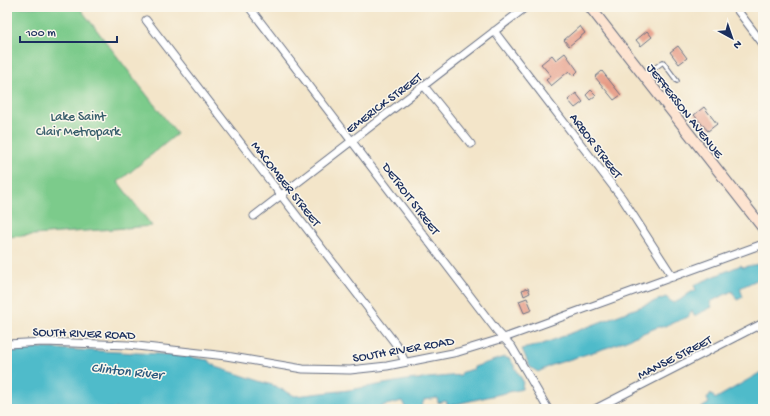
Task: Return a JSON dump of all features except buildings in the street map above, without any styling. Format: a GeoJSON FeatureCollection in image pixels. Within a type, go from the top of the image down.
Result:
{"type":"FeatureCollection","features":[{"type":"Feature","properties":{"kind":"street","name":"DETROIT STREET"},"geometry":{"type":"LineString","coordinates":[[249,7],[512,347],[548,409]]}},
{"type":"Feature","properties":{"kind":"street","name":"EMERICK STREET"},"geometry":{"type":"LineString","coordinates":[[254,216],[526,7]]}},
{"type":"Feature","properties":{"kind":"street","name":"JEFFERSON AVENUE"},"geometry":{"type":"LineString","coordinates":[[590,7],[643,77],[762,225]]}},
{"type":"Feature","properties":{"kind":"street"},"geometry":{"type":"LineString","coordinates":[[735,7],[763,44]]}},
{"type":"Feature","properties":{"kind":"street","name":"MACOMBER STREET"},"geometry":{"type":"LineString","coordinates":[[146,20],[398,347],[405,362]]}},
{"type":"Feature","properties":{"kind":"street","name":"ARBOR STREET"},"geometry":{"type":"LineString","coordinates":[[494,31],[622,198],[673,277]]}},
{"type":"Feature","properties":{"kind":"street"},"geometry":{"type":"LineString","coordinates":[[424,86],[471,144]]}},
{"type":"Feature","properties":{"kind":"street","name":"SOUTH RIVER ROAD"},"geometry":{"type":"LineString","coordinates":[[7,344],[44,342],[128,345],[218,355],[303,369],[327,370],[361,368],[405,362],[458,352],[504,338],[592,303],[673,277],[761,245]]}},
{"type":"Feature","properties":{"kind":"street","name":"MANSE STREET"},"geometry":{"type":"LineString","coordinates":[[595,409],[763,323]]}},
{"type":"Feature","properties":{"kind":"lane"},"geometry":{"type":"LineString","coordinates":[[643,77],[663,62],[677,81]]}},
{"type":"Feature","properties":{"kind":"lane"},"geometry":{"type":"LineString","coordinates":[[761,245],[763,253]]}},
{"type":"Feature","properties":{"kind":"green space","name":"Lake Saint Clair Metropark"},"geometry":{"type":"Polygon","coordinates":[[[7,7],[79,7],[177,134],[118,182],[152,226],[7,237],[7,7]]]}},
{"type":"Feature","properties":{"kind":"water"},"geometry":{"type":"Polygon","coordinates":[[[763,263],[763,277],[740,288],[743,297],[737,300],[732,291],[710,302],[712,307],[694,316],[692,311],[688,317],[662,327],[658,327],[609,347],[552,365],[538,372],[530,367],[522,349],[540,345],[666,297],[673,303],[696,290],[694,285],[741,265],[743,267],[763,263]]]}},
{"type":"Feature","properties":{"kind":"water","name":"Clinton River"},"geometry":{"type":"Polygon","coordinates":[[[39,348],[178,355],[208,360],[216,367],[275,386],[295,396],[349,390],[407,380],[461,375],[462,372],[474,369],[474,367],[504,357],[510,359],[523,381],[522,389],[448,406],[446,401],[438,403],[437,398],[424,400],[422,409],[406,409],[402,401],[382,406],[384,409],[7,409],[7,351],[39,348]]]}},
{"type":"Feature","properties":{"kind":"water"},"geometry":{"type":"Polygon","coordinates":[[[763,371],[763,409],[700,409],[709,403],[707,399],[711,393],[715,399],[763,371]]]}}]}
